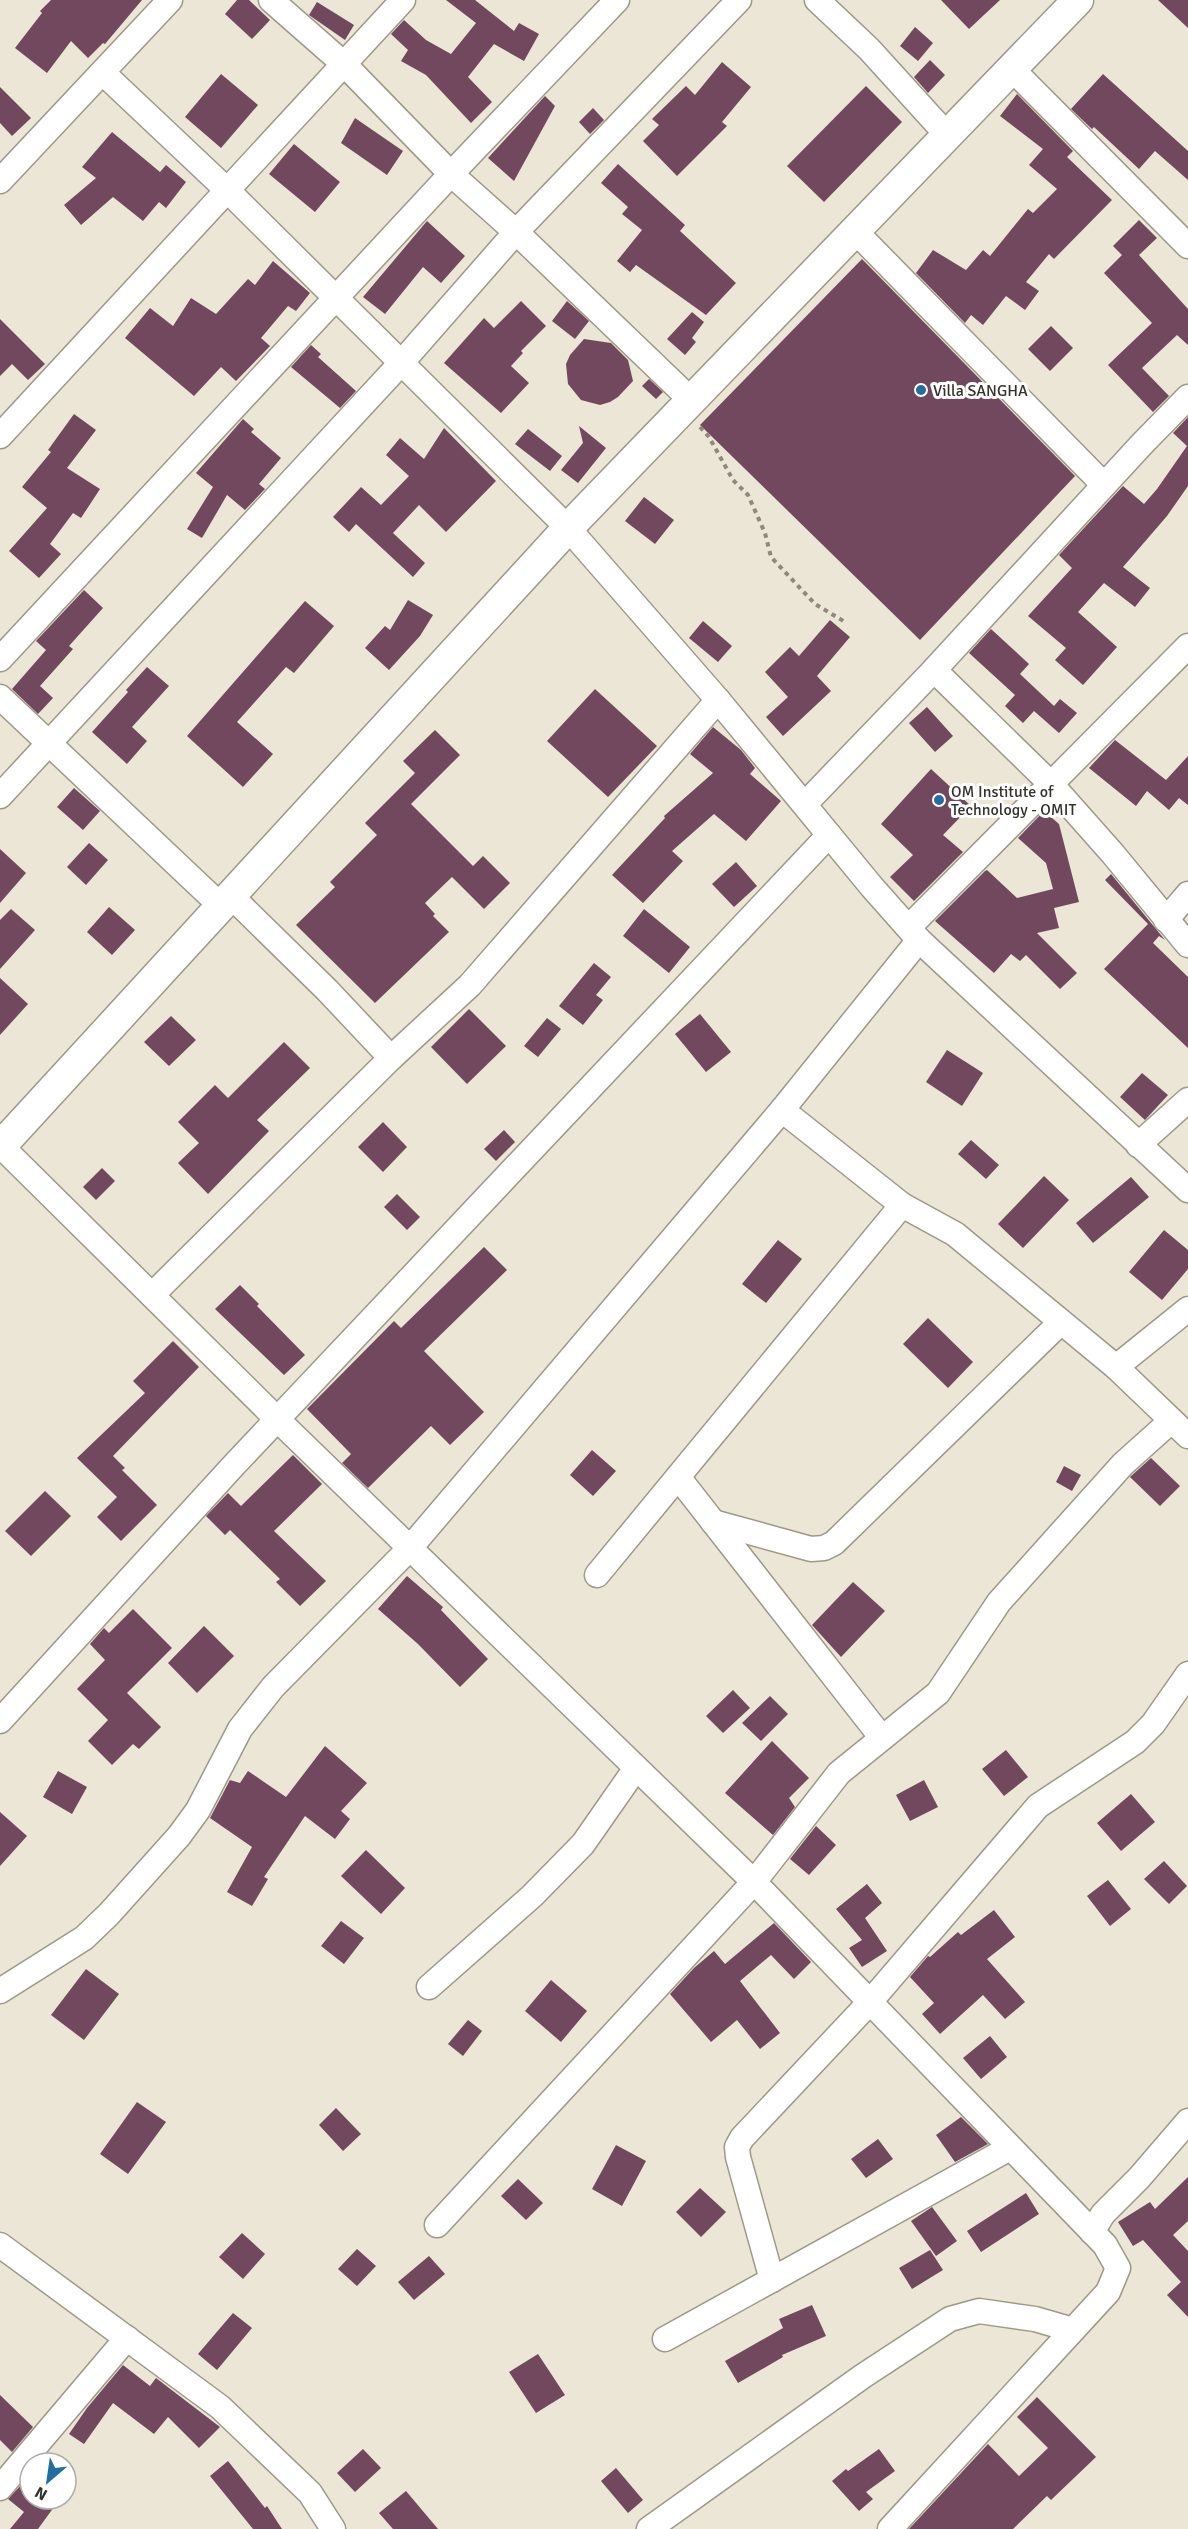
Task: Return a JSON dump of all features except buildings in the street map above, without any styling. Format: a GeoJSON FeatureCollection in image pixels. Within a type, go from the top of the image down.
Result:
{"type":"FeatureCollection","features":[{"type":"Feature","properties":{"kind":"street"},"geometry":{"type":"LineString","coordinates":[[0,181],[170,0]]}},
{"type":"Feature","properties":{"kind":"street"},"geometry":{"type":"LineString","coordinates":[[271,0],[345,65],[451,174],[516,232],[692,400]]}},
{"type":"Feature","properties":{"kind":"street"},"geometry":{"type":"LineString","coordinates":[[0,436],[403,0]]}},
{"type":"Feature","properties":{"kind":"street"},"geometry":{"type":"LineString","coordinates":[[0,659],[451,174],[617,0]]}},
{"type":"Feature","properties":{"kind":"street"},"geometry":{"type":"LineString","coordinates":[[0,796],[402,362],[516,232],[739,0]]}},
{"type":"Feature","properties":{"kind":"street"},"geometry":{"type":"LineString","coordinates":[[817,0],[869,48],[948,136]]}},
{"type":"Feature","properties":{"kind":"street"},"geometry":{"type":"LineString","coordinates":[[890,2529],[1108,2292],[1118,2268],[1105,2245],[754,1882],[277,1419],[1,1147],[568,528],[1078,0]]}},
{"type":"Feature","properties":{"kind":"street"},"geometry":{"type":"LineString","coordinates":[[1013,69],[1188,246]]}},
{"type":"Feature","properties":{"kind":"street"},"geometry":{"type":"LineString","coordinates":[[103,73],[227,190],[568,528],[718,700],[914,934],[1188,1190]]}},
{"type":"Feature","properties":{"kind":"street"},"geometry":{"type":"LineString","coordinates":[[856,232],[1104,485]]}},
{"type":"Feature","properties":{"kind":"street"},"geometry":{"type":"LineString","coordinates":[[805,804],[934,670],[1104,485],[1188,398]]}},
{"type":"Feature","properties":{"kind":"street"},"geometry":{"type":"LineString","coordinates":[[0,1990],[84,1938],[109,1914],[179,1836],[198,1810],[240,1729],[273,1687],[410,1548],[782,1110],[914,934],[1051,784],[1188,646]]}},
{"type":"Feature","properties":{"kind":"street"},"geometry":{"type":"LineString","coordinates":[[934,670],[1051,784],[1113,854],[1188,945]]}},
{"type":"Feature","properties":{"kind":"street"},"geometry":{"type":"LineString","coordinates":[[0,698],[48,744],[327,990],[391,1058]]}},
{"type":"Feature","properties":{"kind":"street"},"geometry":{"type":"LineString","coordinates":[[152,1295],[391,1058],[470,985],[718,700]]}},
{"type":"Feature","properties":{"kind":"street"},"geometry":{"type":"LineString","coordinates":[[0,1721],[277,1419],[829,835]]}},
{"type":"Feature","properties":{"kind":"street"},"geometry":{"type":"LineString","coordinates":[[1166,920],[1188,894]]}},
{"type":"Feature","properties":{"kind":"street"},"geometry":{"type":"LineString","coordinates":[[1138,1145],[1188,1100]]}},
{"type":"Feature","properties":{"kind":"street"},"geometry":{"type":"LineString","coordinates":[[437,2225],[754,1882],[831,1782],[938,1693],[999,1602],[1123,1464],[1180,1428],[1116,1367],[955,1234],[902,1205],[782,1110]]}},
{"type":"Feature","properties":{"kind":"street"},"geometry":{"type":"LineString","coordinates":[[597,1575],[902,1205]]}},
{"type":"Feature","properties":{"kind":"street"},"geometry":{"type":"LineString","coordinates":[[1116,1367],[1188,1309]]}},
{"type":"Feature","properties":{"kind":"street"},"geometry":{"type":"LineString","coordinates":[[713,1522],[811,1549],[824,1548],[834,1543],[1061,1322]]}},
{"type":"Feature","properties":{"kind":"street"},"geometry":{"type":"LineString","coordinates":[[678,1478],[882,1738]]}},
{"type":"Feature","properties":{"kind":"street"},"geometry":{"type":"LineString","coordinates":[[772,2280],[738,2157],[737,2147],[742,2138],[870,2002],[1038,1806],[1135,1742],[1153,1724],[1188,1674]]}},
{"type":"Feature","properties":{"kind":"street"},"geometry":{"type":"LineString","coordinates":[[429,1987],[532,1896],[583,1844],[636,1768]]}},
{"type":"Feature","properties":{"kind":"street"},"geometry":{"type":"LineString","coordinates":[[1092,2232],[1103,2214],[1139,2178],[1188,2121]]}},
{"type":"Feature","properties":{"kind":"street"},"geometry":{"type":"LineString","coordinates":[[666,2339],[1010,2148]]}},
{"type":"Feature","properties":{"kind":"street"},"geometry":{"type":"LineString","coordinates":[[0,2245],[236,2421],[310,2493],[333,2529]]}},
{"type":"Feature","properties":{"kind":"street"},"geometry":{"type":"LineString","coordinates":[[649,2529],[863,2376],[950,2319],[979,2311],[1035,2319],[1073,2330]]}},
{"type":"Feature","properties":{"kind":"street"},"geometry":{"type":"LineString","coordinates":[[0,2488],[127,2338]]}},
{"type":"Feature","properties":{"kind":"path"},"geometry":{"type":"LineString","coordinates":[[692,400],[700,427],[709,437],[733,480],[748,495],[765,533],[771,557],[815,604],[845,622]]}},
{"type":"Feature","properties":{"kind":"place","name":"Villa SANGHA"},"geometry":{"type":"Point","coordinates":[921,390]}},
{"type":"Feature","properties":{"kind":"place","name":"OM Institute of Technology - OMIT"},"geometry":{"type":"Point","coordinates":[939,800]}}]}
